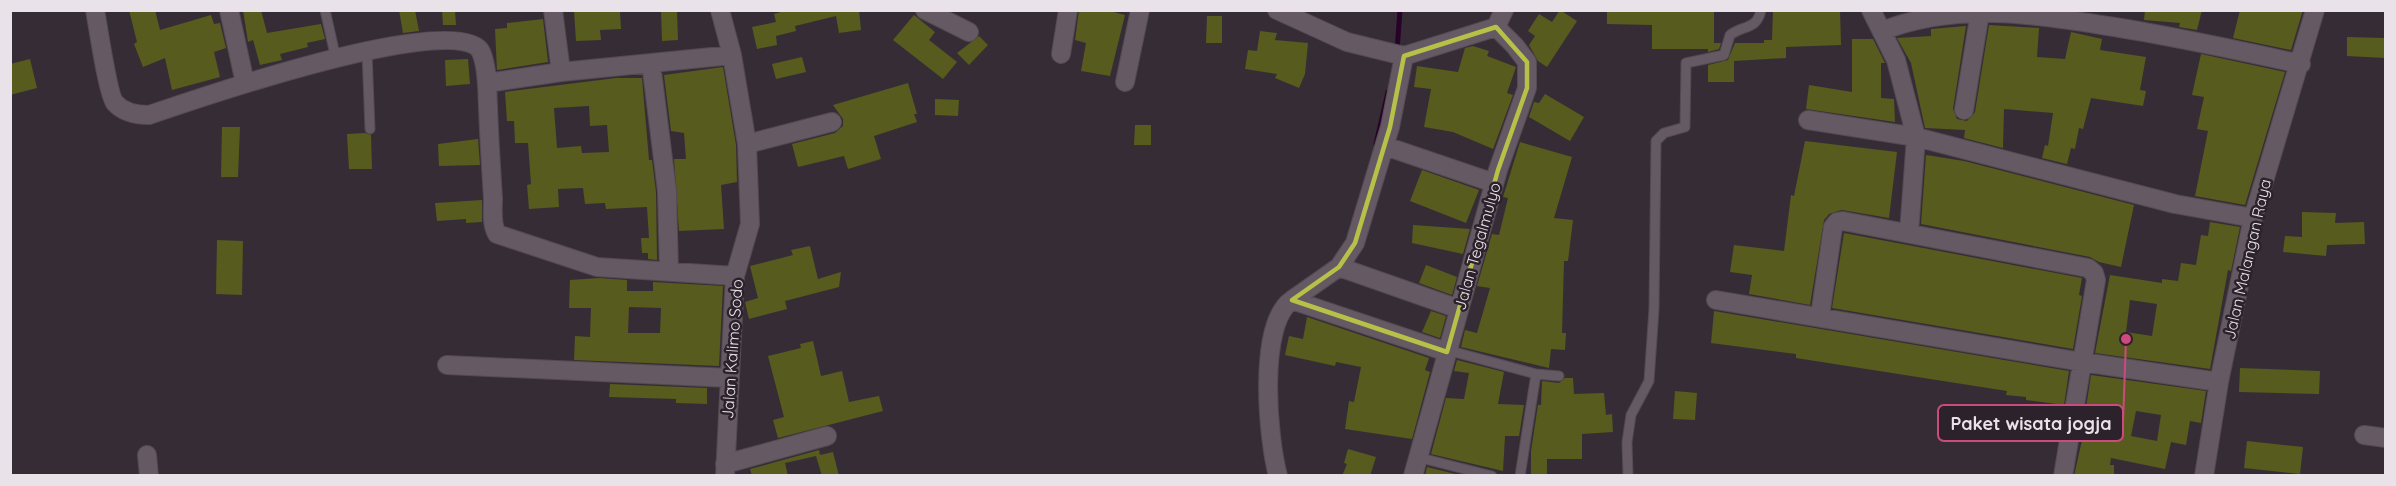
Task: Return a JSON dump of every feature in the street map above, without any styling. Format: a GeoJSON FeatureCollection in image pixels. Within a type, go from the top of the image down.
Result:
{"type":"FeatureCollection","features":[{"type":"Feature","properties":{"kind":"street"},"geometry":{"type":"LineString","coordinates":[[95,10],[112,101],[126,112],[149,115],[244,83],[336,59],[429,39],[463,40],[478,47],[482,52],[487,83],[496,234],[581,264],[735,276]]}},
{"type":"Feature","properties":{"kind":"street"},"geometry":{"type":"LineString","coordinates":[[229,10],[244,83]]}},
{"type":"Feature","properties":{"kind":"street"},"geometry":{"type":"LineString","coordinates":[[553,10],[561,72]]}},
{"type":"Feature","properties":{"kind":"street","name":"Jalan Kalimo Sodo"},"geometry":{"type":"LineString","coordinates":[[720,10],[732,55],[747,144],[750,224],[735,276],[725,470]]}},
{"type":"Feature","properties":{"kind":"street"},"geometry":{"type":"LineString","coordinates":[[925,10],[969,32]]}},
{"type":"Feature","properties":{"kind":"street"},"geometry":{"type":"LineString","coordinates":[[1061,54],[1068,10]]}},
{"type":"Feature","properties":{"kind":"street"},"geometry":{"type":"LineString","coordinates":[[1125,82],[1140,10]]}},
{"type":"Feature","properties":{"kind":"street"},"geometry":{"type":"LineString","coordinates":[[1276,10],[1347,42],[1397,55],[1500,19]]}},
{"type":"Feature","properties":{"kind":"street"},"geometry":{"type":"LineString","coordinates":[[1871,10],[1896,60],[1916,137],[1908,233]]}},
{"type":"Feature","properties":{"kind":"street","name":"Jalan Malangan Raya"},"geometry":{"type":"LineString","coordinates":[[2204,476],[2219,381],[2253,218],[2301,64],[2315,10]]}},
{"type":"Feature","properties":{"kind":"street"},"geometry":{"type":"LineString","coordinates":[[1882,31],[1926,17],[1980,12],[2040,15],[2144,32],[2301,64]]}},
{"type":"Feature","properties":{"kind":"street"},"geometry":{"type":"LineString","coordinates":[[1964,110],[1980,12]]}},
{"type":"Feature","properties":{"kind":"street","name":"Jalan Tegalmulyo"},"geometry":{"type":"LineString","coordinates":[[1413,476],[1494,183],[1527,88],[1529,71],[1527,62],[1500,19]]}},
{"type":"Feature","properties":{"kind":"street"},"geometry":{"type":"LineString","coordinates":[[487,83],[561,72],[732,55]]}},
{"type":"Feature","properties":{"kind":"street"},"geometry":{"type":"LineString","coordinates":[[1278,476],[1271,451],[1268,422],[1271,348],[1283,309],[1339,267],[1355,243],[1385,146],[1397,55]]}},
{"type":"Feature","properties":{"kind":"street"},"geometry":{"type":"LineString","coordinates":[[651,63],[667,191],[669,272]]}},
{"type":"Feature","properties":{"kind":"street"},"geometry":{"type":"LineString","coordinates":[[1808,120],[1916,137],[2175,204],[2253,218]]}},
{"type":"Feature","properties":{"kind":"street"},"geometry":{"type":"LineString","coordinates":[[747,144],[832,122]]}},
{"type":"Feature","properties":{"kind":"street"},"geometry":{"type":"LineString","coordinates":[[1385,146],[1494,183]]}},
{"type":"Feature","properties":{"kind":"street"},"geometry":{"type":"LineString","coordinates":[[1820,316],[1833,227],[1837,222],[1908,233],[2088,268],[2094,273],[2096,280],[2063,476]]}},
{"type":"Feature","properties":{"kind":"street"},"geometry":{"type":"LineString","coordinates":[[1339,267],[1459,309]]}},
{"type":"Feature","properties":{"kind":"street"},"geometry":{"type":"LineString","coordinates":[[1293,300],[1447,351]]}},
{"type":"Feature","properties":{"kind":"street"},"geometry":{"type":"LineString","coordinates":[[1716,300],[2082,362],[2219,381]]}},
{"type":"Feature","properties":{"kind":"street"},"geometry":{"type":"LineString","coordinates":[[447,366],[729,378]]}},
{"type":"Feature","properties":{"kind":"street"},"geometry":{"type":"LineString","coordinates":[[2364,435],[2385,438]]}},
{"type":"Feature","properties":{"kind":"street"},"geometry":{"type":"LineString","coordinates":[[725,470],[827,436]]}},
{"type":"Feature","properties":{"kind":"street"},"geometry":{"type":"LineString","coordinates":[[147,455],[149,476]]}},
{"type":"Feature","properties":{"kind":"lane"},"geometry":{"type":"LineString","coordinates":[[325,10],[336,59]]}},
{"type":"Feature","properties":{"kind":"lane"},"geometry":{"type":"LineString","coordinates":[[1629,476],[1627,442],[1631,415],[1649,381],[1654,309],[1656,141],[1664,133],[1685,127],[1686,63],[1724,55],[1730,35],[1752,27],[1760,18],[1761,10]]}},
{"type":"Feature","properties":{"kind":"lane"},"geometry":{"type":"LineString","coordinates":[[367,52],[370,129]]}},
{"type":"Feature","properties":{"kind":"lane"},"geometry":{"type":"LineString","coordinates":[[1447,351],[1536,374],[1559,376]]}},
{"type":"Feature","properties":{"kind":"lane"},"geometry":{"type":"LineString","coordinates":[[1520,476],[1536,374]]}},
{"type":"Feature","properties":{"kind":"lane"},"geometry":{"type":"LineString","coordinates":[[1417,457],[1492,476]]}},
{"type":"Feature","properties":{"kind":"highlighted area"},"geometry":{"type":"Polygon","coordinates":[[[1496,27],[1527,62],[1527,88],[1498,170],[1447,352],[1292,300],[1339,267],[1355,243],[1390,127],[1404,56],[1496,27]]]}},
{"type":"Feature","properties":{"kind":"building"},"geometry":{"type":"Polygon","coordinates":[[[129,10],[155,10],[160,30],[211,15],[214,24],[220,23],[226,48],[214,52],[220,77],[172,90],[165,58],[143,67],[134,44],[137,42],[129,10]]]}},
{"type":"Feature","properties":{"kind":"building"},"geometry":{"type":"Polygon","coordinates":[[[243,10],[261,10],[267,33],[321,24],[325,39],[307,43],[308,47],[280,54],[282,60],[260,65],[253,40],[248,42],[243,10]]]}},
{"type":"Feature","properties":{"kind":"building"},"geometry":{"type":"Polygon","coordinates":[[[399,10],[415,10],[419,31],[403,33],[399,10]]]}},
{"type":"Feature","properties":{"kind":"building"},"geometry":{"type":"Polygon","coordinates":[[[442,10],[455,10],[456,25],[443,25],[442,10]]]}},
{"type":"Feature","properties":{"kind":"building"},"geometry":{"type":"Polygon","coordinates":[[[613,10],[620,12],[621,29],[600,30],[601,40],[576,41],[574,11],[613,10]]]}},
{"type":"Feature","properties":{"kind":"building"},"geometry":{"type":"Polygon","coordinates":[[[661,10],[677,10],[678,40],[662,41],[661,10]]]}},
{"type":"Feature","properties":{"kind":"building"},"geometry":{"type":"Polygon","coordinates":[[[788,10],[859,10],[861,30],[839,33],[836,16],[795,26],[796,31],[776,36],[777,45],[757,49],[752,27],[776,22],[774,14],[788,10]]]}},
{"type":"Feature","properties":{"kind":"building"},"geometry":{"type":"Polygon","coordinates":[[[1079,10],[1106,10],[1125,15],[1110,76],[1081,71],[1086,43],[1075,40],[1079,10]]]}},
{"type":"Feature","properties":{"kind":"building"},"geometry":{"type":"Polygon","coordinates":[[[1560,10],[1577,21],[1547,67],[1538,61],[1529,45],[1535,36],[1528,31],[1539,14],[1552,22],[1560,10]]]}},
{"type":"Feature","properties":{"kind":"building"},"geometry":{"type":"Polygon","coordinates":[[[1607,10],[1714,10],[1714,43],[1721,43],[1719,49],[1708,52],[1708,49],[1652,49],[1652,25],[1607,24],[1607,10]]]}},
{"type":"Feature","properties":{"kind":"building"},"geometry":{"type":"Polygon","coordinates":[[[1773,10],[1840,10],[1841,45],[1786,47],[1786,58],[1734,61],[1734,82],[1708,82],[1708,65],[1728,60],[1735,43],[1764,43],[1764,40],[1772,40],[1773,10]]]}},
{"type":"Feature","properties":{"kind":"building"},"geometry":{"type":"Polygon","coordinates":[[[2145,10],[2202,10],[2197,30],[2179,27],[2180,23],[2144,20],[2145,10]]]}},
{"type":"Feature","properties":{"kind":"building"},"geometry":{"type":"Polygon","coordinates":[[[2240,10],[2303,10],[2291,50],[2233,38],[2240,10]]]}},
{"type":"Feature","properties":{"kind":"building"},"geometry":{"type":"Polygon","coordinates":[[[914,15],[935,32],[929,40],[957,62],[943,79],[893,40],[914,15]]]}},
{"type":"Feature","properties":{"kind":"building"},"geometry":{"type":"Polygon","coordinates":[[[1207,16],[1222,16],[1222,43],[1206,43],[1207,16]]]}},
{"type":"Feature","properties":{"kind":"building"},"geometry":{"type":"Polygon","coordinates":[[[543,19],[548,62],[497,70],[495,29],[507,28],[507,23],[543,19]]]}},
{"type":"Feature","properties":{"kind":"building"},"geometry":{"type":"Polygon","coordinates":[[[1989,25],[2039,28],[2037,57],[2065,59],[2071,32],[2102,39],[2100,50],[2146,57],[2140,90],[2146,91],[2143,106],[2091,98],[2083,129],[2079,128],[2075,149],[2071,148],[2067,164],[2042,158],[2045,145],[2048,146],[2053,113],[2004,109],[2003,148],[1964,138],[1965,130],[1925,128],[1911,63],[1897,38],[1931,36],[1931,29],[1966,26],[1953,109],[1957,119],[1967,121],[1975,112],[1989,25]]]}},
{"type":"Feature","properties":{"kind":"building"},"geometry":{"type":"Polygon","coordinates":[[[1260,31],[1277,33],[1275,40],[1308,43],[1305,74],[1299,88],[1275,78],[1277,74],[1245,69],[1248,50],[1257,51],[1260,31]]]}},
{"type":"Feature","properties":{"kind":"building"},"geometry":{"type":"Polygon","coordinates":[[[979,36],[988,45],[969,65],[957,53],[979,36]]]}},
{"type":"Feature","properties":{"kind":"building"},"geometry":{"type":"Polygon","coordinates":[[[2347,37],[2385,38],[2385,58],[2347,56],[2347,37]]]}},
{"type":"Feature","properties":{"kind":"building"},"geometry":{"type":"Polygon","coordinates":[[[1852,39],[1873,39],[1885,63],[1881,63],[1881,98],[1894,99],[1895,122],[1806,109],[1809,85],[1852,92],[1852,39]]]}},
{"type":"Feature","properties":{"kind":"building"},"geometry":{"type":"Polygon","coordinates":[[[1473,46],[1489,51],[1487,56],[1516,67],[1507,93],[1513,95],[1493,149],[1453,132],[1424,127],[1431,89],[1414,87],[1417,66],[1458,72],[1465,48],[1473,46]]]}},
{"type":"Feature","properties":{"kind":"building"},"geometry":{"type":"Polygon","coordinates":[[[2201,54],[2285,72],[2245,205],[2195,196],[2208,131],[2197,129],[2204,97],[2192,95],[2201,54]]]}},
{"type":"Feature","properties":{"kind":"building"},"geometry":{"type":"Polygon","coordinates":[[[802,57],[806,72],[776,79],[772,64],[802,57]]]}},
{"type":"Feature","properties":{"kind":"building"},"geometry":{"type":"Polygon","coordinates":[[[30,59],[37,88],[10,95],[10,64],[30,59]]]}},
{"type":"Feature","properties":{"kind":"building"},"geometry":{"type":"Polygon","coordinates":[[[468,59],[470,84],[446,86],[445,60],[468,59]]]}},
{"type":"Feature","properties":{"kind":"building"},"geometry":{"type":"Polygon","coordinates":[[[723,67],[736,145],[737,182],[721,185],[724,229],[679,231],[674,159],[686,159],[684,133],[671,131],[664,75],[723,67]]]}},
{"type":"Feature","properties":{"kind":"building"},"geometry":{"type":"Polygon","coordinates":[[[616,78],[642,78],[649,160],[652,160],[656,192],[657,260],[648,259],[648,253],[642,253],[641,238],[649,238],[647,207],[606,209],[605,203],[585,204],[583,188],[558,189],[559,207],[529,209],[527,185],[531,184],[528,143],[515,143],[514,121],[507,121],[505,92],[616,78]],[[589,106],[554,108],[557,148],[581,146],[582,153],[609,152],[607,125],[590,126],[589,106]]]}},
{"type":"Feature","properties":{"kind":"building"},"geometry":{"type":"Polygon","coordinates":[[[908,83],[917,122],[874,136],[881,159],[848,169],[844,156],[798,167],[792,144],[835,133],[843,126],[843,119],[833,105],[908,83]]]}},
{"type":"Feature","properties":{"kind":"building"},"geometry":{"type":"Polygon","coordinates":[[[1545,94],[1584,117],[1570,141],[1529,117],[1534,102],[1539,103],[1545,94]]]}},
{"type":"Feature","properties":{"kind":"building"},"geometry":{"type":"Polygon","coordinates":[[[935,99],[959,100],[958,116],[935,115],[935,99]]]}},
{"type":"Feature","properties":{"kind":"building"},"geometry":{"type":"Polygon","coordinates":[[[1135,125],[1151,125],[1151,145],[1134,145],[1135,125]]]}},
{"type":"Feature","properties":{"kind":"building"},"geometry":{"type":"Polygon","coordinates":[[[222,127],[240,127],[238,177],[221,177],[222,127]]]}},
{"type":"Feature","properties":{"kind":"building"},"geometry":{"type":"Polygon","coordinates":[[[347,134],[371,135],[372,169],[349,169],[347,134]]]}},
{"type":"Feature","properties":{"kind":"building"},"geometry":{"type":"Polygon","coordinates":[[[478,139],[480,165],[439,166],[438,144],[478,139]]]}},
{"type":"Feature","properties":{"kind":"building"},"geometry":{"type":"Polygon","coordinates":[[[1805,141],[1897,152],[1889,218],[1842,210],[1829,214],[1824,220],[1810,305],[1749,294],[1752,275],[1730,272],[1734,245],[1784,251],[1791,195],[1794,196],[1805,141]]]}},
{"type":"Feature","properties":{"kind":"building"},"geometry":{"type":"Polygon","coordinates":[[[1520,142],[1572,157],[1554,218],[1573,220],[1568,261],[1564,261],[1562,333],[1566,333],[1565,350],[1551,349],[1549,368],[1461,347],[1465,330],[1477,333],[1490,288],[1477,286],[1492,234],[1499,235],[1508,198],[1503,197],[1520,142]]]}},
{"type":"Feature","properties":{"kind":"building"},"geometry":{"type":"Polygon","coordinates":[[[1926,155],[1964,161],[2134,205],[2121,267],[2099,262],[2090,257],[1921,224],[1926,155]]]}},
{"type":"Feature","properties":{"kind":"building"},"geometry":{"type":"Polygon","coordinates":[[[1422,170],[1479,190],[1466,223],[1410,201],[1422,170]]]}},
{"type":"Feature","properties":{"kind":"building"},"geometry":{"type":"Polygon","coordinates":[[[482,200],[482,222],[466,223],[466,219],[437,221],[435,203],[482,200]]]}},
{"type":"Feature","properties":{"kind":"building"},"geometry":{"type":"Polygon","coordinates":[[[2302,212],[2336,213],[2335,223],[2364,222],[2365,244],[2327,245],[2326,256],[2283,252],[2285,236],[2302,237],[2302,212]]]}},
{"type":"Feature","properties":{"kind":"building"},"geometry":{"type":"Polygon","coordinates":[[[2210,222],[2240,227],[2231,271],[2228,270],[2210,369],[2095,353],[2110,275],[2162,283],[2162,279],[2178,281],[2181,263],[2196,265],[2201,235],[2208,236],[2210,222]],[[2130,300],[2126,332],[2152,336],[2157,304],[2130,300]]]}},
{"type":"Feature","properties":{"kind":"building"},"geometry":{"type":"Polygon","coordinates":[[[1413,225],[1470,229],[1463,254],[1412,243],[1413,225]]]}},
{"type":"Feature","properties":{"kind":"building"},"geometry":{"type":"Polygon","coordinates":[[[1844,233],[2082,278],[2079,295],[2082,296],[2073,349],[1832,308],[1844,233]]]}},
{"type":"Feature","properties":{"kind":"building"},"geometry":{"type":"Polygon","coordinates":[[[217,240],[243,241],[242,295],[216,294],[217,240]]]}},
{"type":"Feature","properties":{"kind":"building"},"geometry":{"type":"Polygon","coordinates":[[[810,246],[818,279],[841,272],[839,287],[785,301],[787,309],[749,319],[745,302],[758,298],[750,266],[793,255],[791,250],[810,246]]]}},
{"type":"Feature","properties":{"kind":"building"},"geometry":{"type":"Polygon","coordinates":[[[1426,265],[1457,277],[1452,295],[1419,283],[1426,265]]]}},
{"type":"Feature","properties":{"kind":"building"},"geometry":{"type":"Polygon","coordinates":[[[599,278],[627,280],[627,291],[653,291],[653,282],[723,286],[719,366],[574,360],[575,336],[590,337],[591,308],[569,308],[570,280],[599,278]],[[629,307],[628,333],[660,333],[661,308],[629,307]]]}},
{"type":"Feature","properties":{"kind":"building"},"geometry":{"type":"Polygon","coordinates":[[[1431,311],[1446,316],[1440,338],[1422,332],[1431,311]]]}},
{"type":"Feature","properties":{"kind":"building"},"geometry":{"type":"Polygon","coordinates":[[[1714,311],[2069,371],[2064,405],[2026,400],[2026,397],[2006,395],[2007,391],[1796,358],[1796,354],[1711,343],[1714,311]]]}},
{"type":"Feature","properties":{"kind":"building"},"geometry":{"type":"Polygon","coordinates":[[[1307,317],[1429,358],[1425,370],[1430,372],[1412,439],[1345,429],[1349,401],[1354,402],[1361,367],[1336,362],[1335,366],[1285,355],[1289,336],[1303,339],[1307,317]]]}},
{"type":"Feature","properties":{"kind":"building"},"geometry":{"type":"Polygon","coordinates":[[[813,341],[821,376],[842,371],[849,402],[879,396],[883,411],[778,438],[773,420],[784,417],[768,356],[801,348],[800,344],[813,341]]]}},
{"type":"Feature","properties":{"kind":"building"},"geometry":{"type":"Polygon","coordinates":[[[1457,360],[1504,372],[1498,404],[1524,405],[1519,436],[1505,436],[1503,471],[1431,454],[1446,398],[1464,399],[1469,373],[1454,371],[1457,360]]]}},
{"type":"Feature","properties":{"kind":"building"},"geometry":{"type":"Polygon","coordinates":[[[2240,368],[2320,371],[2319,394],[2239,392],[2240,368]]]}},
{"type":"Feature","properties":{"kind":"building"},"geometry":{"type":"Polygon","coordinates":[[[2091,375],[2206,391],[2201,423],[2190,421],[2186,445],[2171,442],[2165,469],[2111,458],[2110,465],[2114,465],[2114,476],[2074,476],[2089,409],[2086,408],[2091,375]],[[2136,411],[2131,436],[2157,441],[2161,415],[2136,411]]]}},
{"type":"Feature","properties":{"kind":"building"},"geometry":{"type":"Polygon","coordinates":[[[1565,378],[1573,378],[1574,394],[1604,393],[1606,415],[1612,414],[1613,432],[1582,434],[1582,459],[1547,459],[1547,476],[1531,476],[1531,451],[1538,405],[1541,405],[1542,381],[1559,383],[1565,378]]]}},
{"type":"Feature","properties":{"kind":"building"},"geometry":{"type":"Polygon","coordinates":[[[610,384],[707,388],[707,404],[676,403],[676,399],[609,397],[610,384]]]}},
{"type":"Feature","properties":{"kind":"building"},"geometry":{"type":"Polygon","coordinates":[[[1675,391],[1697,393],[1695,420],[1673,419],[1675,391]]]}},
{"type":"Feature","properties":{"kind":"building"},"geometry":{"type":"Polygon","coordinates":[[[2247,441],[2303,447],[2300,474],[2244,468],[2247,441]]]}},
{"type":"Feature","properties":{"kind":"building"},"geometry":{"type":"Polygon","coordinates":[[[1348,449],[1376,457],[1370,476],[1342,476],[1347,464],[1344,463],[1348,449]]]}},
{"type":"Feature","properties":{"kind":"building"},"geometry":{"type":"Polygon","coordinates":[[[819,450],[820,455],[833,452],[839,476],[822,476],[816,456],[785,463],[788,476],[752,476],[750,469],[819,450]]]}},
{"type":"Feature","properties":{"kind":"building"},"geometry":{"type":"Polygon","coordinates":[[[1427,467],[1463,476],[1425,476],[1427,467]]]}},
{"type":"Feature","properties":{"kind":"waterway"},"geometry":{"type":"LineString","coordinates":[[1397,51],[1400,10]]}},
{"type":"Feature","properties":{"kind":"waterway"},"geometry":{"type":"LineString","coordinates":[[1376,144],[1388,92]]}},
{"type":"Feature","properties":{"kind":"place","name":"Paket wisata jogja"},"geometry":{"type":"Point","coordinates":[2126,339]}}]}
